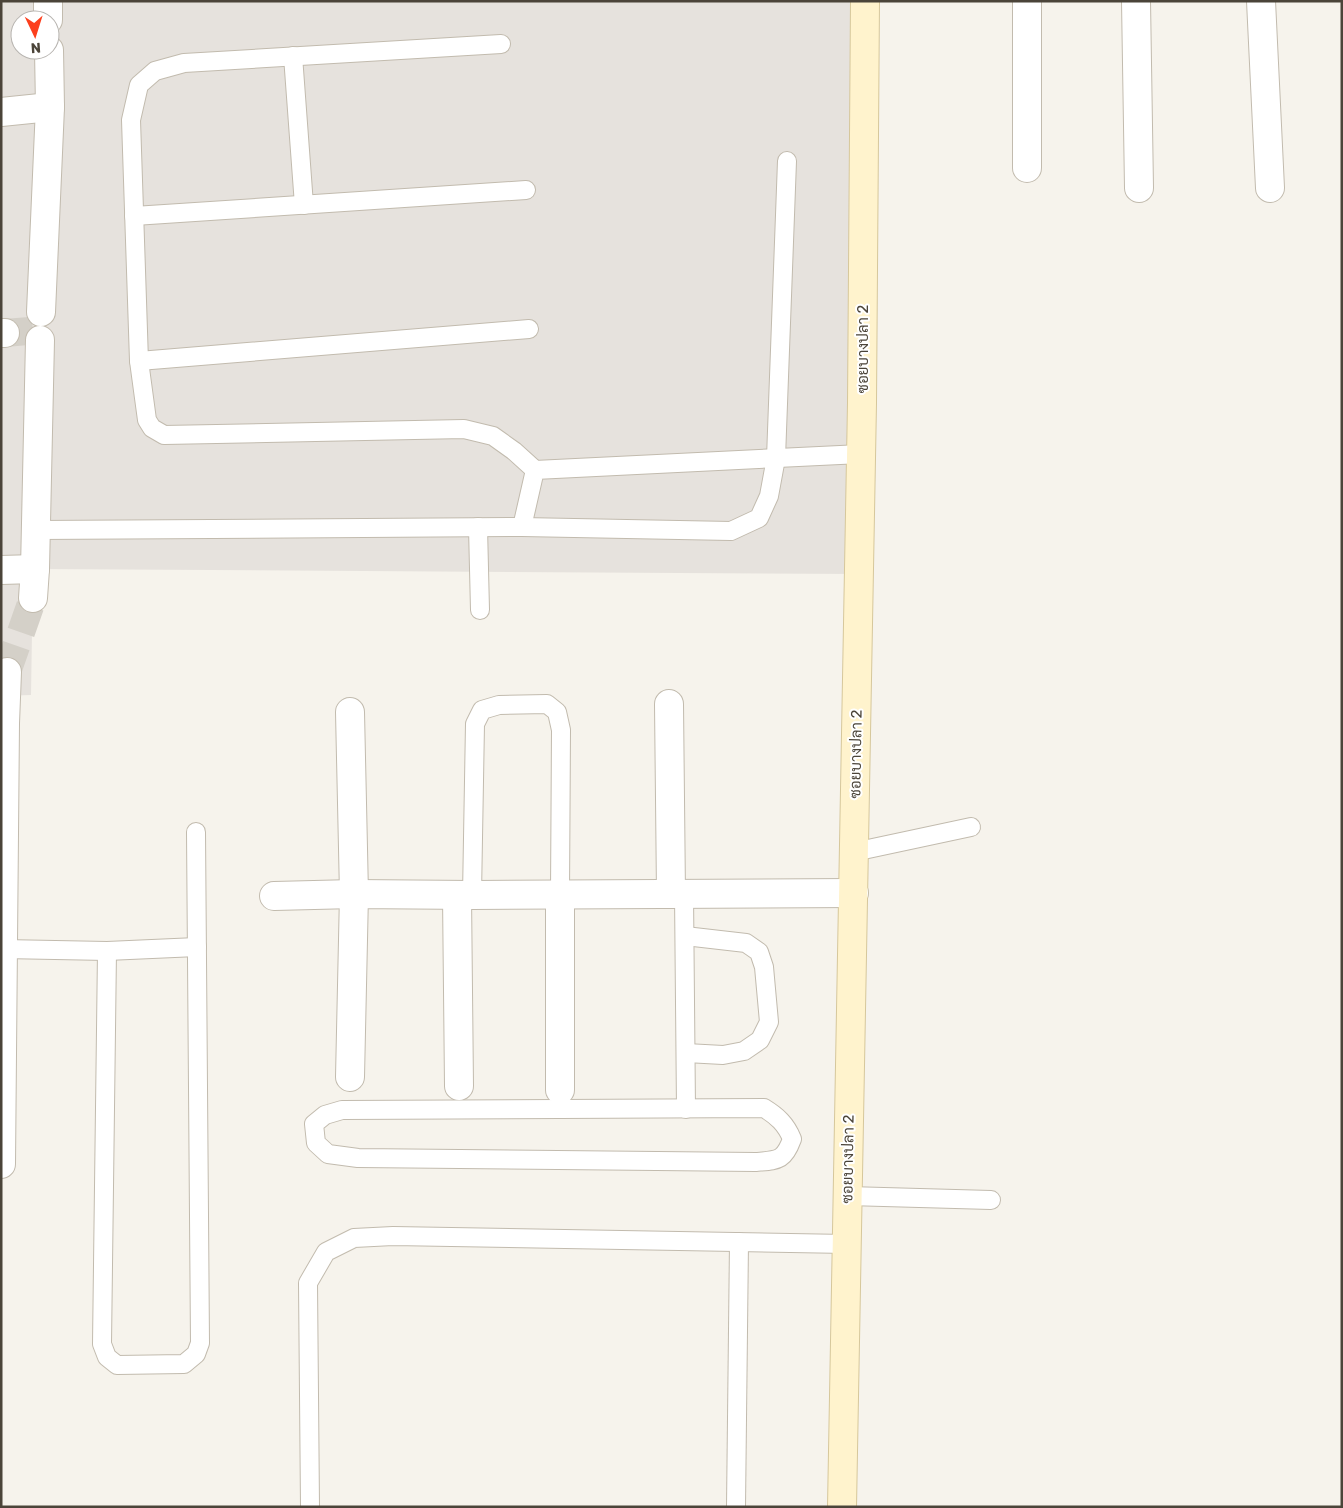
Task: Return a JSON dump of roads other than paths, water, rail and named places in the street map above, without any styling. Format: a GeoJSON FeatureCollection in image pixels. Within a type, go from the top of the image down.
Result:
{"type":"FeatureCollection","features":[{"type":"Feature","properties":{"kind":"street","name":"ซอยบางปลา 2"},"geometry":{"type":"LineString","coordinates":[[842,1507],[861,454],[865,1]]}},
{"type":"Feature","properties":{"kind":"street"},"geometry":{"type":"LineString","coordinates":[[1027,1],[1027,168]]}},
{"type":"Feature","properties":{"kind":"street"},"geometry":{"type":"LineString","coordinates":[[1136,1],[1139,188]]}},
{"type":"Feature","properties":{"kind":"street"},"geometry":{"type":"LineString","coordinates":[[1261,1],[1270,188]]}},
{"type":"Feature","properties":{"kind":"street"},"geometry":{"type":"LineString","coordinates":[[41,312],[50,107],[49,60]]}},
{"type":"Feature","properties":{"kind":"street"},"geometry":{"type":"LineString","coordinates":[[1,112],[50,107]]}},
{"type":"Feature","properties":{"kind":"street"},"geometry":{"type":"LineString","coordinates":[[33,598],[40,340]]}},
{"type":"Feature","properties":{"kind":"street"},"geometry":{"type":"LineString","coordinates":[[1,570],[35,569]]}},
{"type":"Feature","properties":{"kind":"street"},"geometry":{"type":"LineString","coordinates":[[1,1164],[2,856],[7,672]]}},
{"type":"Feature","properties":{"kind":"street"},"geometry":{"type":"LineString","coordinates":[[668,704],[678,894]]}},
{"type":"Feature","properties":{"kind":"street"},"geometry":{"type":"LineString","coordinates":[[350,712],[354,894],[350,1077]]}},
{"type":"Feature","properties":{"kind":"street"},"geometry":{"type":"LineString","coordinates":[[274,896],[354,894],[854,893]]}},
{"type":"Feature","properties":{"kind":"street"},"geometry":{"type":"LineString","coordinates":[[560,894],[560,1090]]}},
{"type":"Feature","properties":{"kind":"street"},"geometry":{"type":"LineString","coordinates":[[459,1086],[464,895]]}},
{"type":"Feature","properties":{"kind":"lane"},"geometry":{"type":"LineString","coordinates":[[501,44],[184,63],[155,71],[138,85],[131,120],[139,361],[147,420],[152,428],[164,434],[464,429],[493,436],[514,451],[535,470],[861,454]]}},
{"type":"Feature","properties":{"kind":"lane"},"geometry":{"type":"LineString","coordinates":[[293,56],[304,205]]}},
{"type":"Feature","properties":{"kind":"lane"},"geometry":{"type":"LineString","coordinates":[[36,530],[522,527],[731,531],[759,518],[769,496],[776,458],[787,161]]}},
{"type":"Feature","properties":{"kind":"lane"},"geometry":{"type":"LineString","coordinates":[[134,216],[526,190]]}},
{"type":"Feature","properties":{"kind":"lane"},"geometry":{"type":"LineString","coordinates":[[139,361],[529,329]]}},
{"type":"Feature","properties":{"kind":"lane"},"geometry":{"type":"LineString","coordinates":[[522,527],[535,470]]}},
{"type":"Feature","properties":{"kind":"lane"},"geometry":{"type":"LineString","coordinates":[[478,527],[480,610]]}},
{"type":"Feature","properties":{"kind":"lane"},"geometry":{"type":"LineString","coordinates":[[464,895],[475,724],[482,710],[499,705],[547,704],[557,712],[561,730],[560,894]]}},
{"type":"Feature","properties":{"kind":"lane"},"geometry":{"type":"LineString","coordinates":[[854,852],[971,827]]}},
{"type":"Feature","properties":{"kind":"lane"},"geometry":{"type":"LineString","coordinates":[[107,951],[102,1344],[106,1357],[118,1365],[184,1364],[196,1354],[200,1343],[196,832]]}},
{"type":"Feature","properties":{"kind":"lane"},"geometry":{"type":"LineString","coordinates":[[678,894],[685,936],[686,1109]]}},
{"type":"Feature","properties":{"kind":"lane"},"geometry":{"type":"LineString","coordinates":[[685,936],[746,943],[758,952],[764,967],[769,1022],[760,1040],[744,1051],[723,1055],[686,1053]]}},
{"type":"Feature","properties":{"kind":"lane"},"geometry":{"type":"LineString","coordinates":[[3,949],[107,951],[197,947]]}},
{"type":"Feature","properties":{"kind":"lane"},"geometry":{"type":"LineString","coordinates":[[764,1108],[779,1118],[788,1129],[792,1139],[787,1152],[775,1160],[756,1162],[358,1158],[328,1154],[316,1143],[314,1124],[325,1115],[342,1110],[686,1109],[764,1108]]}},
{"type":"Feature","properties":{"kind":"lane"},"geometry":{"type":"LineString","coordinates":[[848,1196],[991,1200]]}},
{"type":"Feature","properties":{"kind":"lane"},"geometry":{"type":"LineString","coordinates":[[310,1507],[308,1283],[326,1252],[354,1238],[393,1236],[847,1244]]}},
{"type":"Feature","properties":{"kind":"lane"},"geometry":{"type":"LineString","coordinates":[[736,1507],[739,1242]]}},
{"type":"Feature","properties":{"kind":"tunnel"},"geometry":{"type":"LineString","coordinates":[[5,333],[40,330]]}},
{"type":"Feature","properties":{"kind":"tunnel"},"geometry":{"type":"LineString","coordinates":[[7,672],[33,598]]}}]}
